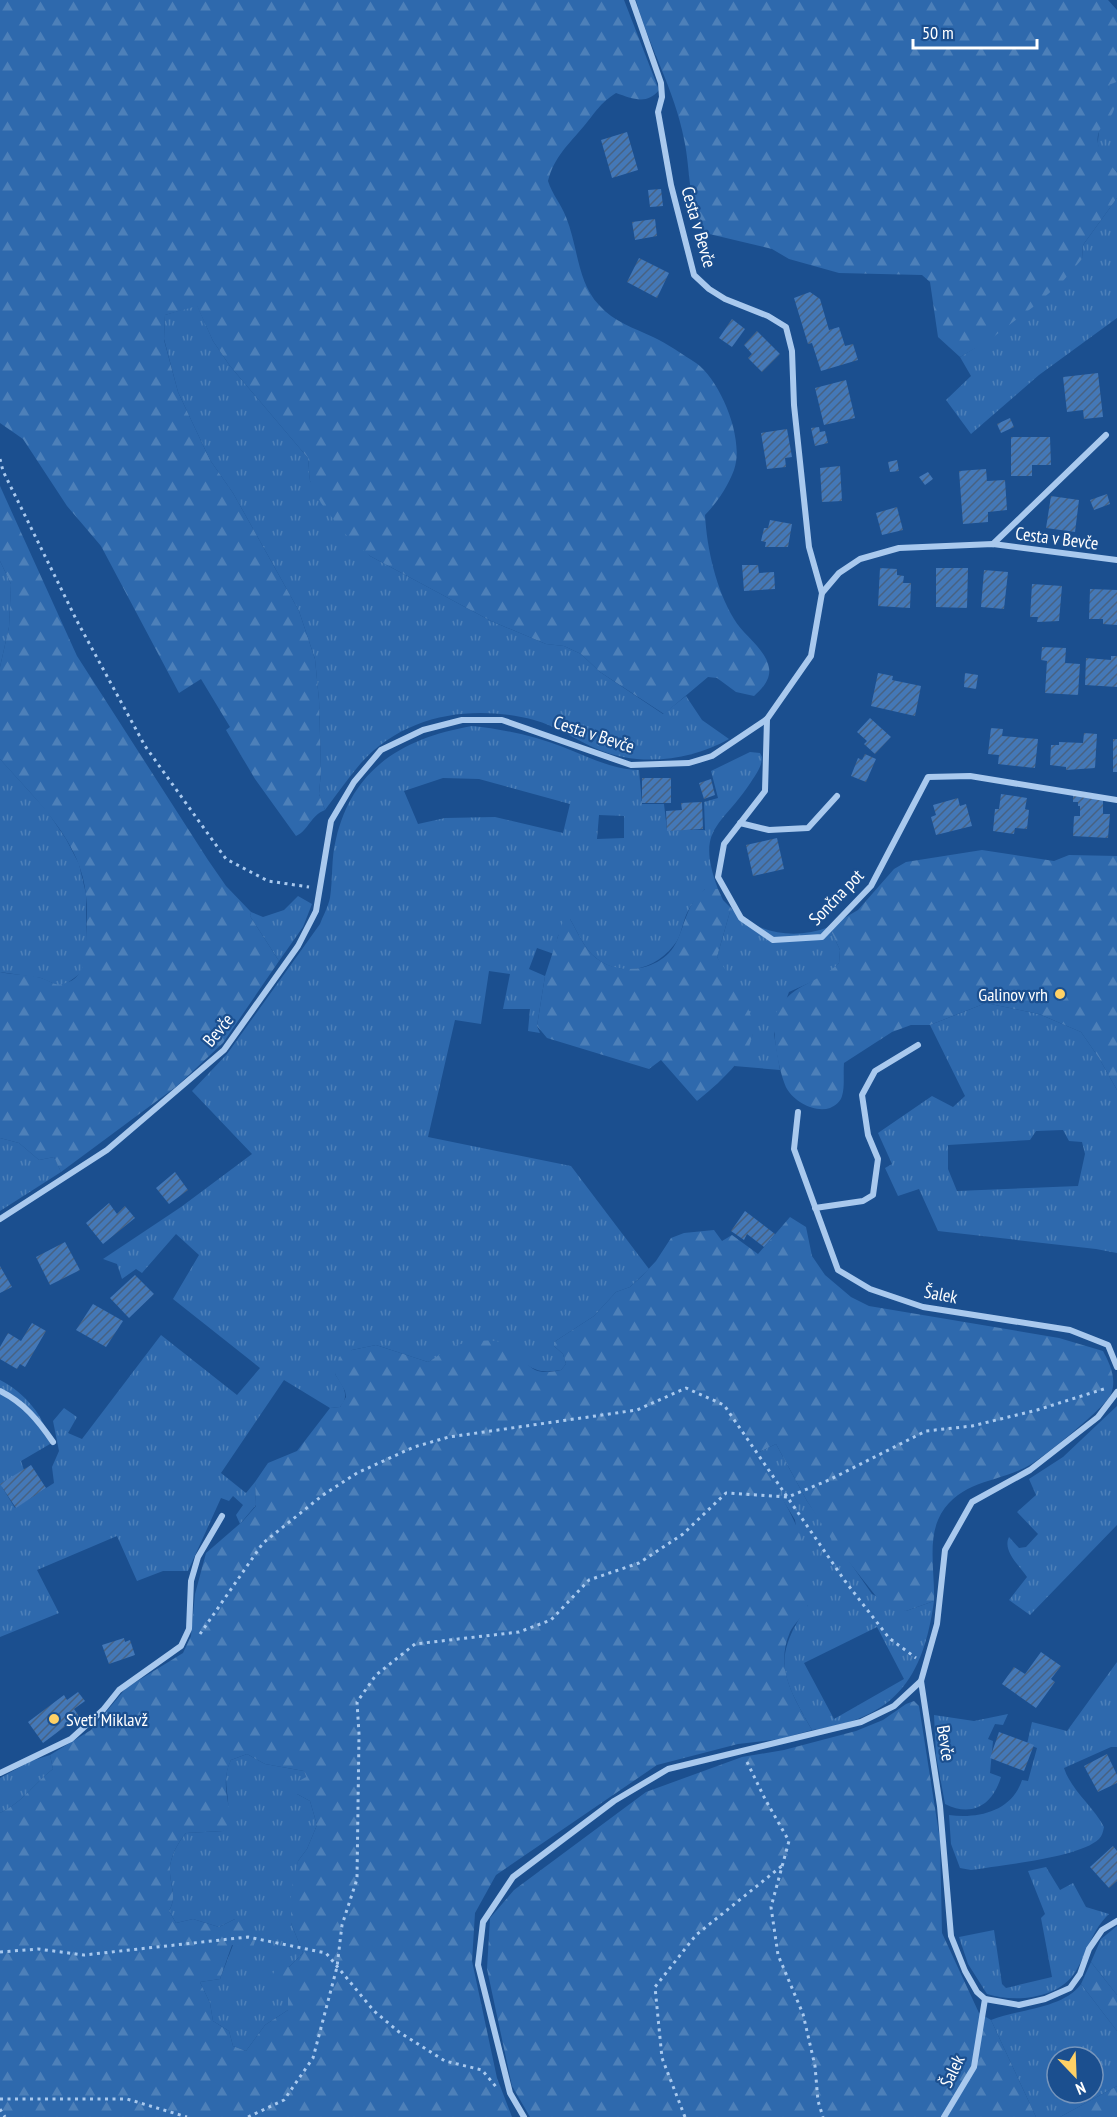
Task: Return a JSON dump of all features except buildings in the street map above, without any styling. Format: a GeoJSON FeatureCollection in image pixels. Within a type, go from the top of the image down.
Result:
{"type":"FeatureCollection","features":[{"type":"Feature","properties":{"kind":"street","name":"Cesta v Bevče"},"geometry":{"type":"LineString","coordinates":[[354,782],[381,750],[423,730],[462,720],[502,720],[631,765],[689,763],[712,756],[767,719],[811,656],[822,593],[809,547],[794,405],[792,351],[786,327],[768,316],[725,299],[709,289],[694,274],[671,185],[658,112],[662,97],[661,83],[632,0]]}},
{"type":"Feature","properties":{"kind":"street","name":"Cesta v Bevče"},"geometry":{"type":"LineString","coordinates":[[993,544],[1106,435]]}},
{"type":"Feature","properties":{"kind":"street","name":"Cesta v Bevče"},"geometry":{"type":"LineString","coordinates":[[822,593],[839,573],[860,559],[899,548],[993,544],[1117,560]]}},
{"type":"Feature","properties":{"kind":"street","name":"Sončna pot"},"geometry":{"type":"LineString","coordinates":[[767,719],[765,791],[724,844],[718,877],[741,918],[773,940],[822,938],[871,886],[928,777],[970,776],[1117,800]]}},
{"type":"Feature","properties":{"kind":"street","name":"Bevče"},"geometry":{"type":"LineString","coordinates":[[0,1219],[107,1150],[224,1050],[298,946],[316,911],[331,820],[354,782]]}},
{"type":"Feature","properties":{"kind":"street"},"geometry":{"type":"LineString","coordinates":[[740,824],[769,830],[808,828],[837,796]]}},
{"type":"Feature","properties":{"kind":"street"},"geometry":{"type":"LineString","coordinates":[[815,1208],[863,1201],[873,1195],[878,1159],[868,1136],[862,1095],[875,1071],[918,1046]]}},
{"type":"Feature","properties":{"kind":"street","name":"Šalek"},"geometry":{"type":"LineString","coordinates":[[798,1113],[794,1149],[838,1270],[870,1289],[923,1307],[1070,1330],[1108,1345],[1117,1367]]}},
{"type":"Feature","properties":{"kind":"street"},"geometry":{"type":"LineString","coordinates":[[0,1391],[16,1399],[37,1418],[54,1442]]}},
{"type":"Feature","properties":{"kind":"street","name":"Bevče"},"geometry":{"type":"LineString","coordinates":[[985,1999],[977,1992],[965,1971],[951,1936],[940,1806],[921,1681],[937,1624],[945,1550],[972,1502],[1030,1470],[1098,1417],[1117,1392]]}},
{"type":"Feature","properties":{"kind":"street"},"geometry":{"type":"LineString","coordinates":[[0,1773],[70,1739],[103,1710],[118,1690],[181,1646],[189,1629],[191,1581],[198,1557],[222,1516]]}},
{"type":"Feature","properties":{"kind":"street"},"geometry":{"type":"LineString","coordinates":[[524,2117],[510,2093],[478,1965],[483,1922],[513,1877],[614,1801],[668,1769],[861,1722],[894,1706],[921,1681]]}},
{"type":"Feature","properties":{"kind":"street"},"geometry":{"type":"LineString","coordinates":[[985,1999],[1019,2006],[1045,1999],[1070,1988],[1080,1974],[1089,1949],[1102,1930],[1117,1921]]}},
{"type":"Feature","properties":{"kind":"street","name":"Šalek"},"geometry":{"type":"LineString","coordinates":[[944,2117],[974,2067],[985,1999]]}},
{"type":"Feature","properties":{"kind":"path"},"geometry":{"type":"LineString","coordinates":[[0,459],[3,471],[77,621],[144,746],[226,859],[268,881],[320,888]]}},
{"type":"Feature","properties":{"kind":"path"},"geometry":{"type":"LineString","coordinates":[[248,2117],[284,2100],[314,2058],[337,1967],[342,1925],[357,1879],[357,1702],[376,1675],[415,1644],[519,1632],[551,1620],[589,1580],[639,1563],[683,1534],[726,1493],[788,1497],[829,1480],[926,1431],[994,1421],[1117,1384]]}},
{"type":"Feature","properties":{"kind":"path"},"geometry":{"type":"LineString","coordinates":[[175,1651],[201,1634],[263,1543],[323,1495],[357,1473],[414,1447],[449,1437],[637,1410],[686,1388],[724,1405],[845,1581],[889,1638],[925,1664]]}},
{"type":"Feature","properties":{"kind":"path"},"geometry":{"type":"LineString","coordinates":[[742,1751],[765,1800],[789,1841],[771,1907],[778,1955],[803,2014],[815,2066],[818,2101],[823,2117]]}},
{"type":"Feature","properties":{"kind":"path"},"geometry":{"type":"LineString","coordinates":[[685,2117],[663,2058],[655,1987],[696,1935],[783,1864]]}},
{"type":"Feature","properties":{"kind":"path"},"geometry":{"type":"LineString","coordinates":[[0,1953],[38,1949],[84,1955],[107,1954],[248,1937],[326,1953],[374,2011],[399,2032],[445,2061],[482,2070],[501,2094]]}},
{"type":"Feature","properties":{"kind":"path"},"geometry":{"type":"LineString","coordinates":[[0,2099],[127,2099],[188,2117]]}},
{"type":"Feature","properties":{"kind":"path"},"geometry":{"type":"LineString","coordinates":[[0,2109],[5,2117]]}},
{"type":"Feature","properties":{"kind":"green space"},"geometry":{"type":"Polygon","coordinates":[[[0,0],[624,0],[659,90],[650,98],[634,99],[616,93],[606,101],[563,151],[548,181],[570,228],[586,286],[599,305],[618,320],[664,343],[696,363],[714,383],[722,397],[733,428],[737,458],[725,488],[705,515],[706,528],[710,555],[722,595],[738,625],[759,648],[767,661],[769,676],[760,690],[754,696],[736,692],[717,678],[708,677],[664,714],[600,672],[581,654],[564,646],[546,644],[491,621],[370,556],[343,532],[321,503],[310,481],[308,458],[230,366],[213,341],[197,306],[165,315],[164,340],[178,392],[210,460],[233,493],[299,611],[315,659],[319,700],[321,771],[319,794],[325,810],[296,836],[255,779],[226,730],[230,727],[201,679],[179,693],[101,546],[67,506],[23,439],[0,423],[0,0]]]}},
{"type":"Feature","properties":{"kind":"green space"},"geometry":{"type":"Polygon","coordinates":[[[636,0],[1108,0],[1117,10],[1117,82],[1108,85],[1109,93],[1116,101],[1112,114],[1099,133],[1098,145],[1104,157],[1117,172],[1117,198],[1083,245],[1082,259],[1063,281],[988,341],[960,357],[938,337],[930,282],[922,275],[839,273],[789,259],[772,249],[705,233],[692,199],[686,151],[675,104],[636,0]]]}},
{"type":"Feature","properties":{"kind":"green space"},"geometry":{"type":"Polygon","coordinates":[[[1117,82],[1117,172],[1101,155],[1098,140],[1108,84],[1117,82]]]}},
{"type":"Feature","properties":{"kind":"green space"},"geometry":{"type":"Polygon","coordinates":[[[1117,198],[1117,318],[1039,375],[971,434],[946,400],[971,376],[960,357],[1009,324],[1082,259],[1083,245],[1117,198]]]}},
{"type":"Feature","properties":{"kind":"green space"},"geometry":{"type":"Polygon","coordinates":[[[197,305],[213,341],[230,366],[308,458],[310,481],[370,556],[491,621],[546,644],[564,646],[581,654],[600,672],[663,714],[686,696],[702,720],[729,739],[681,757],[647,760],[613,755],[550,726],[511,715],[487,713],[441,717],[398,733],[379,746],[361,763],[325,810],[319,794],[321,771],[319,700],[315,659],[299,611],[233,493],[210,460],[178,392],[164,339],[165,315],[197,305]]]}},
{"type":"Feature","properties":{"kind":"green space"},"geometry":{"type":"Polygon","coordinates":[[[0,486],[77,656],[208,860],[226,886],[251,912],[250,916],[279,961],[223,1043],[177,1086],[61,1172],[54,1157],[39,1160],[19,1143],[0,1138],[0,972],[36,977],[56,984],[69,982],[75,978],[84,962],[87,913],[83,876],[66,839],[41,805],[0,759],[0,667],[9,627],[11,584],[0,561],[0,486]]]}},
{"type":"Feature","properties":{"kind":"green space"},"geometry":{"type":"Polygon","coordinates":[[[0,561],[11,584],[9,627],[0,667],[0,561]]]}},
{"type":"Feature","properties":{"kind":"green space"},"geometry":{"type":"Polygon","coordinates":[[[472,726],[507,731],[552,743],[609,765],[639,770],[642,804],[664,804],[667,830],[705,830],[704,802],[718,798],[711,771],[750,752],[760,753],[762,757],[757,773],[721,820],[710,840],[709,853],[718,889],[705,889],[696,900],[686,915],[677,941],[666,954],[648,965],[627,969],[616,968],[592,955],[570,919],[558,936],[554,954],[537,948],[529,969],[545,976],[537,1026],[540,1033],[528,1031],[530,1009],[503,1009],[510,974],[489,971],[481,1024],[455,1020],[428,1137],[571,1166],[649,1269],[630,1287],[616,1292],[594,1316],[554,1342],[554,1346],[563,1354],[566,1364],[561,1370],[540,1371],[522,1361],[435,1358],[428,1362],[376,1345],[352,1350],[335,1374],[345,1394],[340,1407],[330,1408],[284,1380],[221,1473],[246,1493],[255,1482],[256,1505],[240,1524],[236,1515],[243,1505],[233,1496],[229,1501],[221,1498],[188,1571],[163,1571],[137,1581],[117,1536],[37,1570],[59,1613],[0,1637],[0,1380],[18,1392],[32,1406],[44,1424],[50,1444],[21,1461],[24,1470],[2,1487],[15,1508],[54,1483],[52,1467],[59,1451],[53,1421],[64,1408],[77,1417],[68,1433],[82,1439],[161,1335],[237,1395],[260,1368],[173,1299],[199,1255],[176,1234],[142,1273],[136,1269],[122,1279],[117,1264],[103,1259],[181,1207],[252,1154],[192,1091],[227,1054],[320,924],[330,898],[336,839],[344,814],[355,793],[385,760],[404,748],[447,731],[472,726]],[[443,778],[404,791],[418,824],[445,818],[495,817],[563,833],[570,804],[479,779],[443,778]],[[599,815],[597,839],[624,838],[624,816],[599,815]]]}},
{"type":"Feature","properties":{"kind":"green space"},"geometry":{"type":"Polygon","coordinates":[[[0,759],[47,811],[79,864],[86,894],[86,960],[81,973],[66,984],[57,985],[41,978],[0,972],[0,759]]]}},
{"type":"Feature","properties":{"kind":"green space"},"geometry":{"type":"Polygon","coordinates":[[[982,850],[1054,861],[1069,855],[1117,856],[1117,1090],[1081,1032],[1039,1014],[986,1003],[930,1025],[911,1025],[892,1032],[844,1063],[842,1096],[832,1107],[818,1109],[800,1102],[787,1089],[781,1072],[776,1049],[775,1016],[784,1000],[791,994],[839,963],[840,950],[829,927],[858,910],[894,869],[906,862],[982,850]]]}},
{"type":"Feature","properties":{"kind":"green space"},"geometry":{"type":"Polygon","coordinates":[[[705,889],[718,889],[723,900],[731,908],[717,957],[733,980],[753,1023],[753,1033],[743,1055],[714,1087],[697,1101],[661,1060],[649,1069],[547,1038],[537,1026],[545,976],[564,918],[570,919],[585,945],[596,958],[617,968],[640,968],[652,965],[670,951],[677,941],[694,900],[705,889]]]}},
{"type":"Feature","properties":{"kind":"green space"},"geometry":{"type":"Polygon","coordinates":[[[298,896],[312,904],[303,927],[279,961],[250,916],[251,912],[263,917],[284,910],[298,896]]]}},
{"type":"Feature","properties":{"kind":"green space"},"geometry":{"type":"Polygon","coordinates":[[[731,908],[753,924],[777,932],[803,933],[829,927],[840,950],[839,963],[827,975],[789,992],[774,1034],[780,1070],[734,1066],[752,1037],[753,1025],[717,957],[731,908]]]}},
{"type":"Feature","properties":{"kind":"green space"},"geometry":{"type":"Polygon","coordinates":[[[986,1003],[1039,1014],[1081,1032],[1117,1090],[1117,1253],[938,1231],[919,1189],[898,1196],[885,1168],[892,1164],[878,1133],[932,1096],[953,1107],[965,1096],[930,1025],[986,1003]],[[1063,1130],[1036,1131],[1030,1140],[948,1145],[948,1169],[957,1191],[1078,1186],[1085,1154],[1082,1142],[1069,1141],[1063,1130]]]}},
{"type":"Feature","properties":{"kind":"green space"},"geometry":{"type":"Polygon","coordinates":[[[0,1138],[19,1143],[39,1160],[54,1157],[61,1172],[0,1211],[0,1138]]]}},
{"type":"Feature","properties":{"kind":"green space"},"geometry":{"type":"Polygon","coordinates":[[[790,1217],[806,1227],[812,1256],[825,1275],[851,1297],[869,1306],[1059,1338],[1103,1351],[1112,1372],[1113,1388],[1099,1409],[1033,1463],[1021,1470],[968,1489],[946,1506],[938,1520],[933,1539],[934,1601],[906,1611],[886,1609],[834,1543],[807,1501],[776,1444],[755,1454],[784,1501],[805,1551],[808,1568],[808,1605],[790,1632],[784,1659],[785,1671],[793,1695],[812,1730],[780,1739],[738,1744],[657,1765],[496,1875],[475,1913],[472,1961],[497,2078],[512,2117],[0,2117],[0,1813],[23,1798],[53,1769],[50,1755],[91,1730],[126,1688],[183,1653],[191,1636],[195,1594],[206,1553],[243,1521],[256,1506],[255,1482],[268,1463],[297,1451],[330,1408],[340,1407],[346,1397],[335,1374],[339,1357],[352,1350],[376,1345],[428,1362],[458,1345],[473,1341],[490,1341],[511,1347],[537,1371],[561,1370],[566,1364],[563,1354],[554,1346],[554,1342],[594,1316],[616,1292],[630,1287],[656,1261],[671,1238],[684,1233],[714,1230],[722,1241],[732,1235],[758,1254],[790,1217]],[[247,1754],[231,1760],[226,1782],[231,1820],[223,1831],[186,1833],[174,1852],[170,1867],[173,1897],[169,1911],[176,1923],[193,1919],[219,1927],[235,1919],[248,1920],[257,1934],[253,1948],[232,1945],[220,1979],[200,1982],[210,2003],[213,2021],[229,2031],[233,2046],[246,2051],[265,2025],[288,2010],[288,1990],[272,1976],[277,1966],[289,1967],[303,1953],[291,1923],[291,1891],[298,1861],[307,1849],[317,1825],[310,1801],[297,1794],[292,1785],[306,1777],[304,1771],[265,1764],[247,1754]]]}},
{"type":"Feature","properties":{"kind":"green space"},"geometry":{"type":"Polygon","coordinates":[[[1117,1406],[1117,1525],[1030,1615],[1009,1600],[1027,1577],[1010,1553],[1007,1542],[1009,1537],[1019,1548],[1026,1547],[1038,1534],[1017,1512],[1036,1495],[1029,1479],[1063,1457],[1117,1406]]]}},
{"type":"Feature","properties":{"kind":"green space"},"geometry":{"type":"Polygon","coordinates":[[[776,1444],[807,1501],[872,1594],[906,1611],[934,1601],[922,1653],[912,1674],[900,1691],[884,1705],[840,1725],[812,1730],[788,1681],[785,1654],[796,1624],[808,1605],[795,1520],[755,1454],[776,1444]],[[877,1627],[804,1663],[834,1719],[904,1679],[877,1627]]]}},
{"type":"Feature","properties":{"kind":"green space"},"geometry":{"type":"Polygon","coordinates":[[[1117,1662],[1117,1747],[1111,1747],[1064,1768],[1072,1784],[1104,1827],[1100,1838],[1089,1846],[1057,1856],[971,1870],[960,1868],[951,1844],[949,1815],[983,1814],[993,1811],[1011,1799],[1022,1780],[1028,1781],[1037,1748],[1027,1744],[1032,1722],[1067,1731],[1117,1662]]]}},
{"type":"Feature","properties":{"kind":"green space"},"geometry":{"type":"Polygon","coordinates":[[[914,1701],[919,1706],[940,1840],[942,1933],[979,2013],[991,2020],[1036,2117],[530,2117],[512,2086],[487,1969],[490,1918],[514,1890],[646,1792],[742,1757],[784,1750],[856,1731],[883,1720],[914,1701]]]}},
{"type":"Feature","properties":{"kind":"green space"},"geometry":{"type":"Polygon","coordinates":[[[1008,1714],[1003,1725],[995,1724],[988,1739],[993,1741],[990,1773],[1001,1777],[993,1795],[981,1806],[973,1809],[955,1808],[945,1804],[936,1755],[934,1715],[974,1721],[1008,1714]]]}},
{"type":"Feature","properties":{"kind":"green space"},"geometry":{"type":"Polygon","coordinates":[[[247,1754],[265,1764],[304,1771],[306,1777],[297,1794],[310,1801],[317,1825],[307,1849],[298,1861],[291,1923],[303,1953],[289,1967],[288,2010],[265,2025],[246,2051],[233,2046],[229,2031],[213,2021],[210,2003],[200,1982],[220,1979],[233,1945],[235,1919],[219,1927],[193,1919],[176,1923],[169,1911],[173,1897],[170,1867],[174,1852],[186,1833],[223,1831],[228,1805],[227,1771],[231,1760],[247,1754]]]}},
{"type":"Feature","properties":{"kind":"green space"},"geometry":{"type":"Polygon","coordinates":[[[50,1755],[53,1769],[23,1798],[0,1813],[0,1778],[31,1761],[50,1755]]]}},
{"type":"Feature","properties":{"kind":"green space"},"geometry":{"type":"Polygon","coordinates":[[[1046,1867],[1060,1890],[1073,1883],[1086,1907],[1109,1914],[1094,1934],[1076,1971],[1059,1988],[1048,1993],[1023,1998],[987,1994],[968,1964],[959,1937],[994,1930],[1002,1984],[1006,1988],[1052,1977],[1041,1918],[1045,1914],[1028,1871],[1046,1867]]]}},
{"type":"Feature","properties":{"kind":"green space"},"geometry":{"type":"Polygon","coordinates":[[[1117,1926],[1117,1995],[1091,1962],[1101,1939],[1117,1926]]]}},
{"type":"Feature","properties":{"kind":"green space"},"geometry":{"type":"Polygon","coordinates":[[[1091,1962],[1117,1995],[1117,2031],[1081,1984],[1091,1962]]]}},
{"type":"Feature","properties":{"kind":"green space"},"geometry":{"type":"Polygon","coordinates":[[[1081,1984],[1117,2031],[1117,2086],[1105,2093],[1105,2045],[1045,2045],[1045,2105],[1082,2105],[1060,2117],[1036,2117],[991,2020],[1063,1999],[1081,1984]]]}},
{"type":"Feature","properties":{"kind":"green space"},"geometry":{"type":"Polygon","coordinates":[[[1117,2086],[1117,2117],[1060,2117],[1082,2105],[1105,2105],[1105,2093],[1117,2086]]]}},
{"type":"Feature","properties":{"kind":"place","name":"Galinov vrh"},"geometry":{"type":"Point","coordinates":[1060,994]}},
{"type":"Feature","properties":{"kind":"place","name":"Sveti Miklavž"},"geometry":{"type":"Point","coordinates":[54,1719]}}]}
